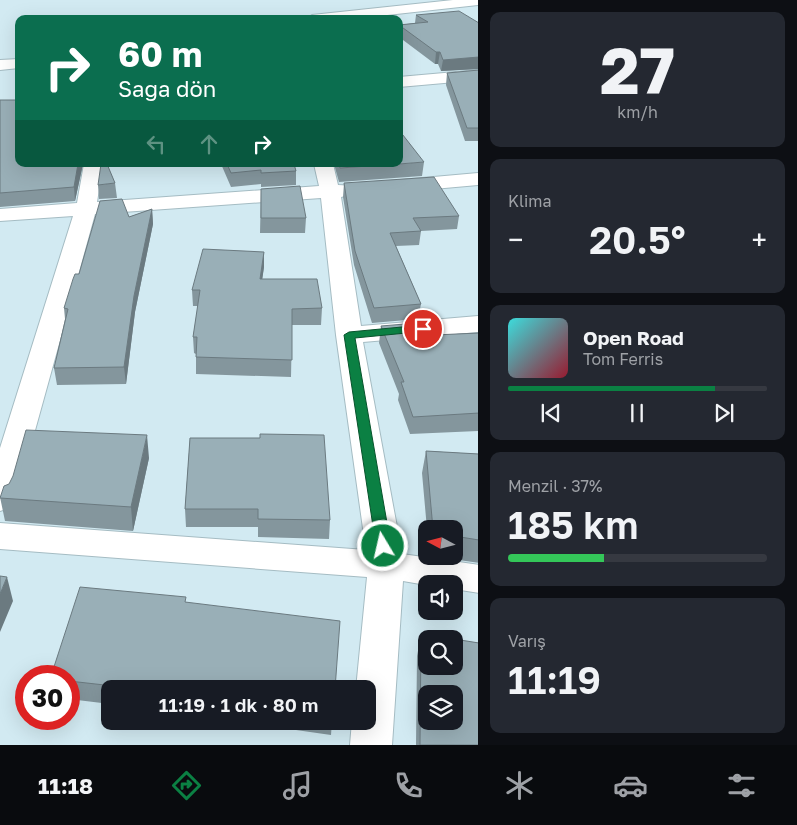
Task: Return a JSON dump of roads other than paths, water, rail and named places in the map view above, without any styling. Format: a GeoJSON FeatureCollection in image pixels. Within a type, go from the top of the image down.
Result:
{"type":"FeatureCollection","features":[{"type":"Feature","properties":{"kind":"main road"},"geometry":{"type":"LineString","coordinates":[[349,15],[478,1]]}},
{"type":"Feature","properties":{"kind":"main road"},"geometry":{"type":"LineString","coordinates":[[403,19],[478,10]]}},
{"type":"Feature","properties":{"kind":"main road"},"geometry":{"type":"LineString","coordinates":[[0,53],[15,51]]}},
{"type":"Feature","properties":{"kind":"main road"},"geometry":{"type":"LineString","coordinates":[[0,65],[15,63]]}},
{"type":"Feature","properties":{"kind":"main road"},"geometry":{"type":"LineString","coordinates":[[403,82],[478,76]]}},
{"type":"Feature","properties":{"kind":"main road"},"geometry":{"type":"LineString","coordinates":[[0,499],[86,209],[93,167]]}},
{"type":"Feature","properties":{"kind":"main road"},"geometry":{"type":"LineString","coordinates":[[327,178],[349,335],[386,565],[371,745]]}},
{"type":"Feature","properties":{"kind":"main road"},"geometry":{"type":"LineString","coordinates":[[0,215],[86,209],[327,178],[374,188],[478,179]]}},
{"type":"Feature","properties":{"kind":"main road"},"geometry":{"type":"LineString","coordinates":[[349,335],[478,324]]}},
{"type":"Feature","properties":{"kind":"main road"},"geometry":{"type":"LineString","coordinates":[[0,536],[386,565],[478,579]]}}]}
